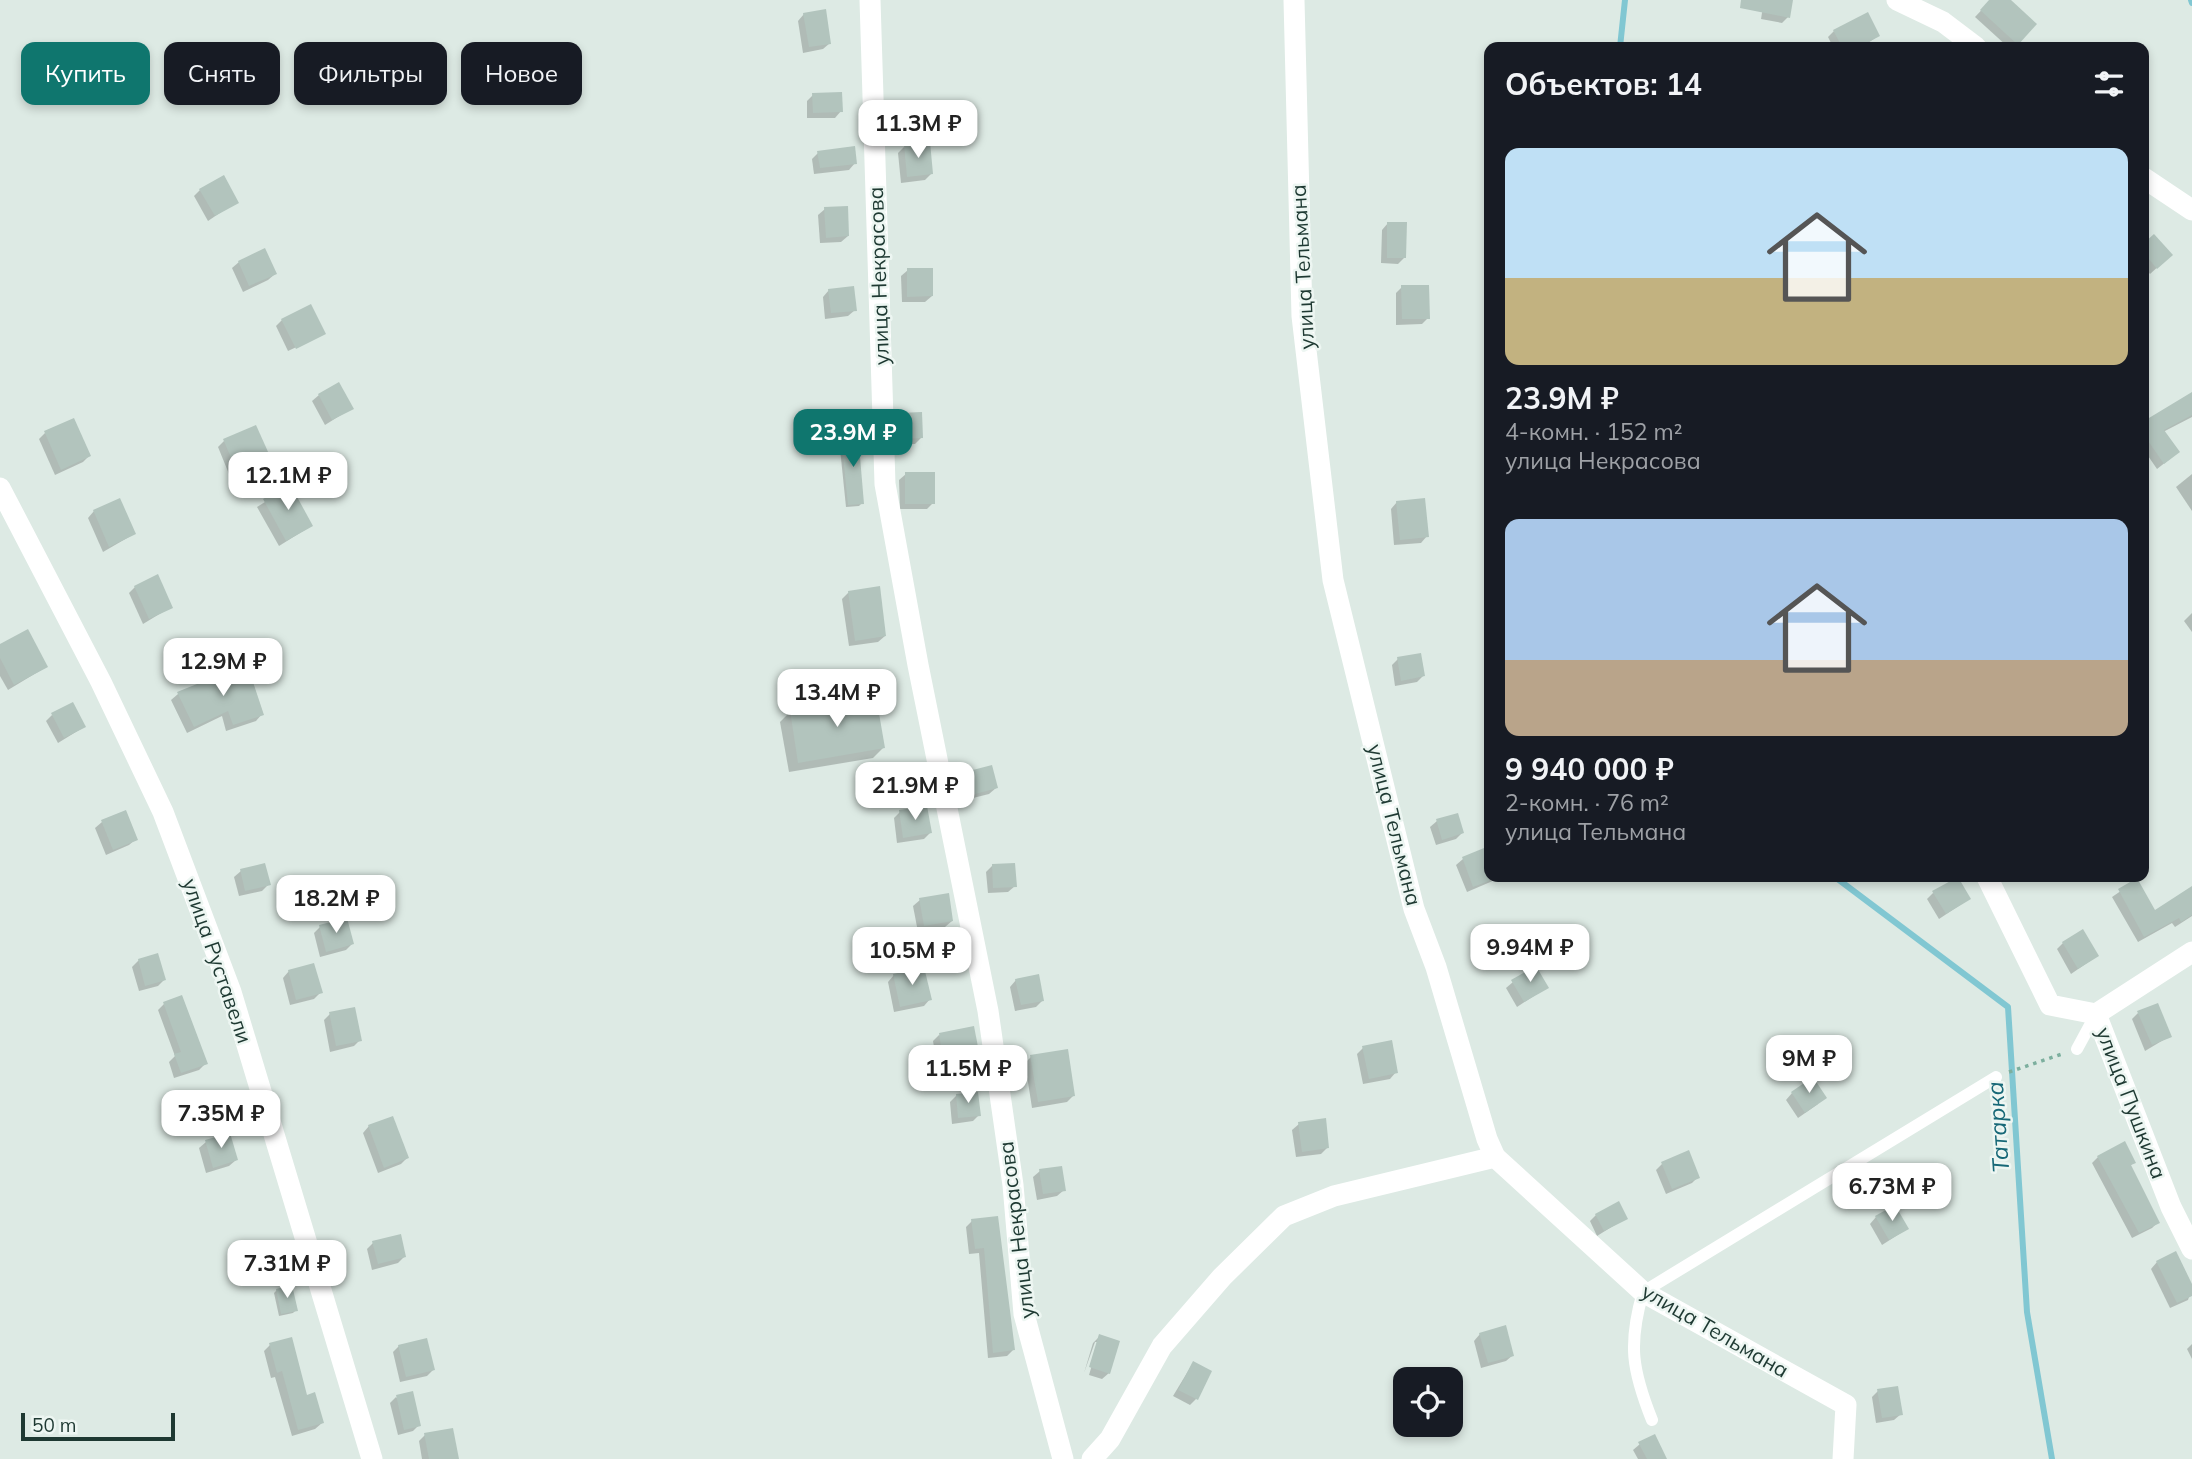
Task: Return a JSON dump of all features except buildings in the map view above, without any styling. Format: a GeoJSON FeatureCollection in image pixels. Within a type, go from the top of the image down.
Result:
{"type":"FeatureCollection","features":[{"type":"Feature","properties":{"kind":"street","name":"улица Некрасова"},"geometry":{"type":"LineString","coordinates":[[870,0],[885,484],[918,666],[988,1011],[1013,1185],[1024,1314],[1063,1459]]}},
{"type":"Feature","properties":{"kind":"street","name":"улица Тельмана"},"geometry":{"type":"LineString","coordinates":[[1294,0],[1302,316],[1333,580],[1414,909],[1436,968],[1495,1157],[1643,1292],[1846,1405],[1843,1459]]}},
{"type":"Feature","properties":{"kind":"street"},"geometry":{"type":"LineString","coordinates":[[1897,0],[1944,22],[1970,42]]}},
{"type":"Feature","properties":{"kind":"street"},"geometry":{"type":"LineString","coordinates":[[2149,181],[2192,210]]}},
{"type":"Feature","properties":{"kind":"street","name":"улица Руставели"},"geometry":{"type":"LineString","coordinates":[[0,488],[101,682],[163,812],[231,992],[372,1459]]}},
{"type":"Feature","properties":{"kind":"street","name":"улица Пушкина"},"geometry":{"type":"LineString","coordinates":[[1989,882],[2050,1005],[2096,1014],[2171,1207],[2192,1249]]}},
{"type":"Feature","properties":{"kind":"street"},"geometry":{"type":"LineString","coordinates":[[2096,1014],[2192,952]]}},
{"type":"Feature","properties":{"kind":"street"},"geometry":{"type":"LineString","coordinates":[[1092,1459],[1110,1439],[1162,1346],[1222,1277],[1284,1216],[1334,1196],[1495,1157]]}},
{"type":"Feature","properties":{"kind":"lane"},"geometry":{"type":"LineString","coordinates":[[2077,1049],[2096,1014]]}},
{"type":"Feature","properties":{"kind":"lane"},"geometry":{"type":"LineString","coordinates":[[1652,1420],[1637,1382],[1633,1328],[1643,1292],[1996,1076]]}},
{"type":"Feature","properties":{"kind":"path"},"geometry":{"type":"LineString","coordinates":[[1996,1076],[2077,1049]]}},
{"type":"Feature","properties":{"kind":"waterway","name":"Татарка"},"geometry":{"type":"LineString","coordinates":[[1621,42],[1625,0]]}},
{"type":"Feature","properties":{"kind":"waterway","name":"Татарка"},"geometry":{"type":"LineString","coordinates":[[1842,882],[2008,1007],[2027,1312],[2052,1459]]}}]}
